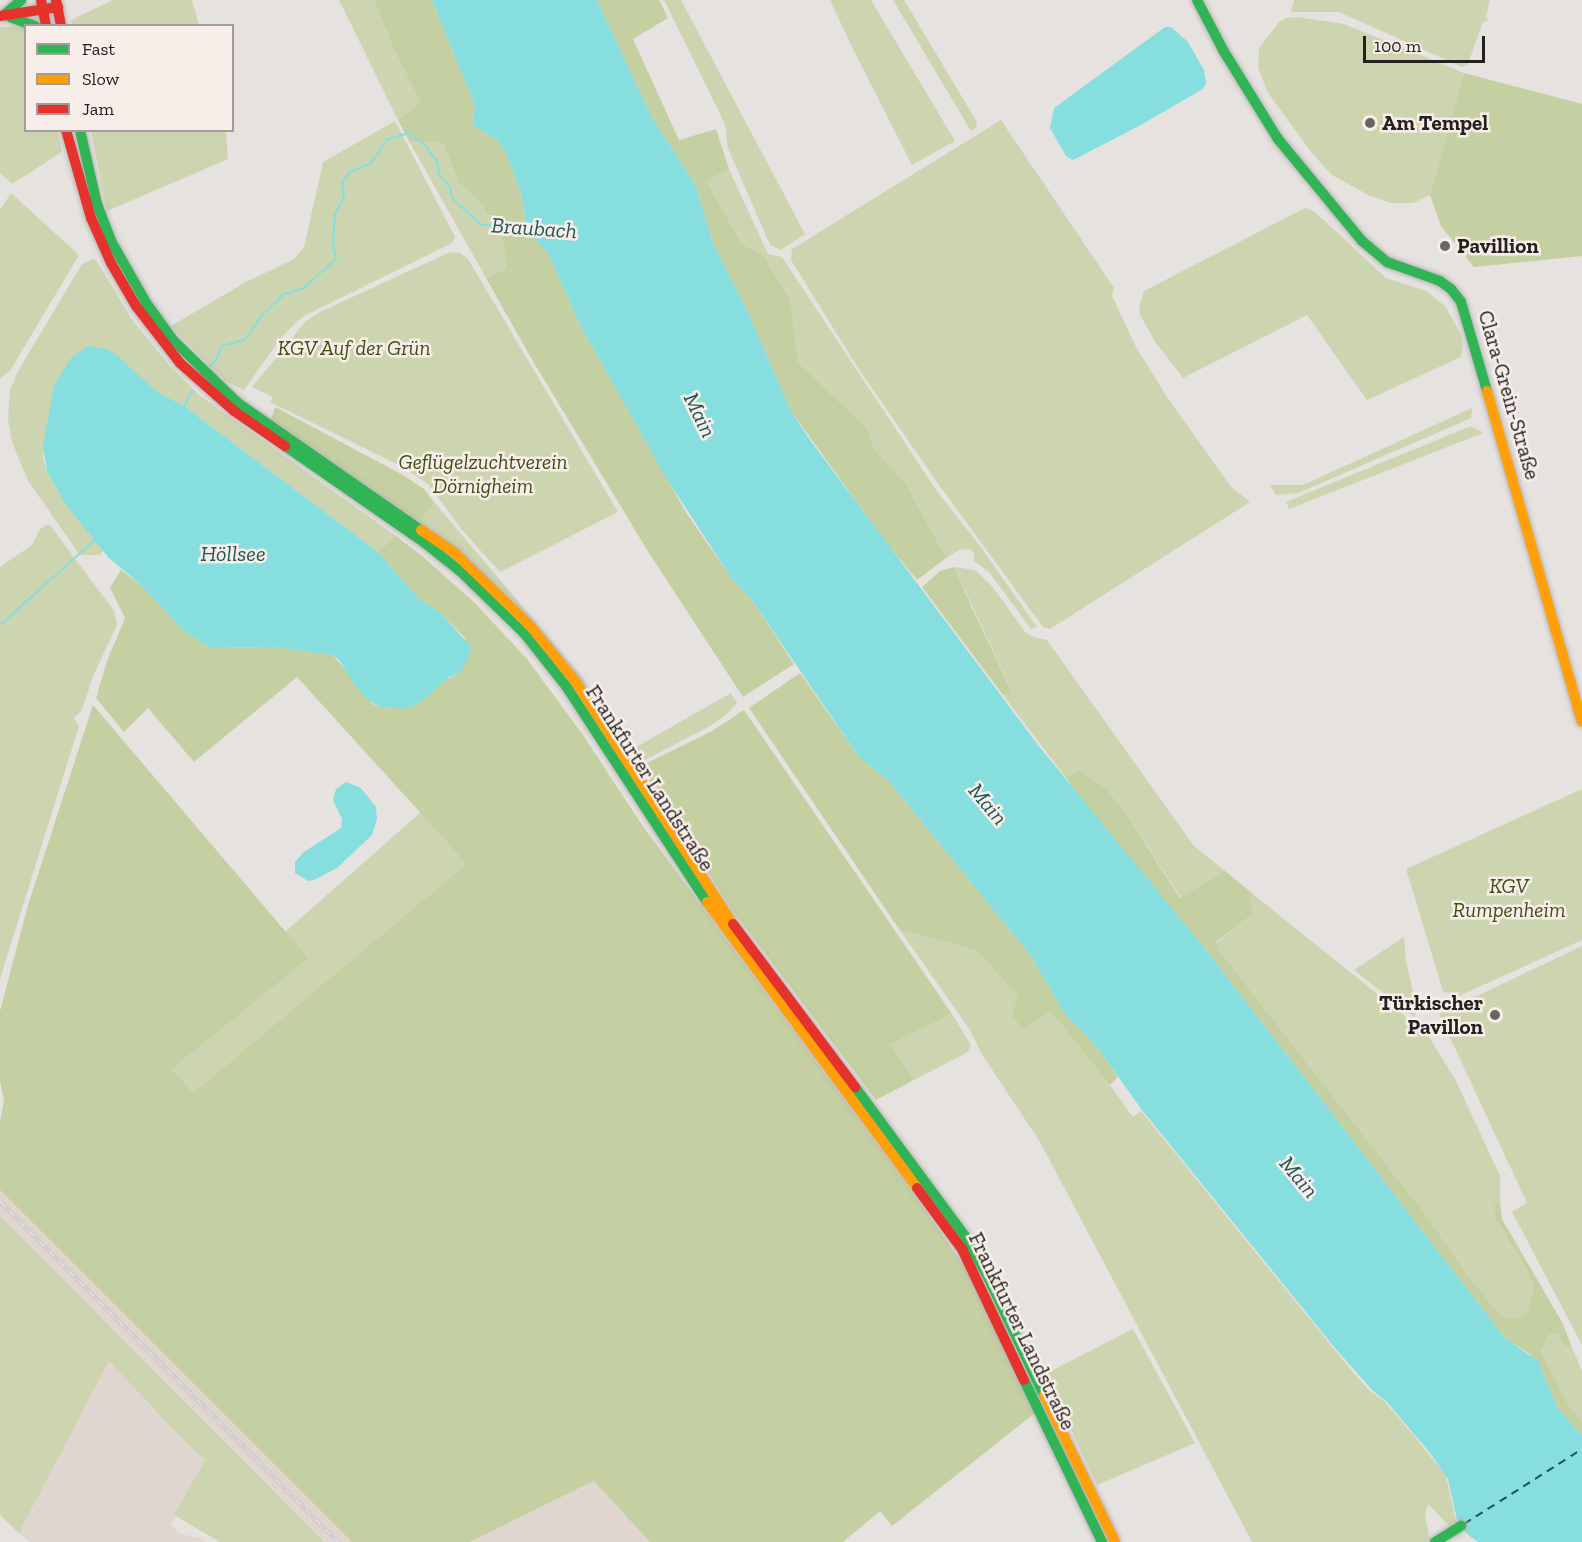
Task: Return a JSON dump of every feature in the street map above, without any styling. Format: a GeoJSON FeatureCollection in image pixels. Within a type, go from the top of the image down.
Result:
{"type":"FeatureCollection","features":[{"type":"Feature","properties":{"kind":"main road"},"geometry":{"type":"LineString","coordinates":[[2,15],[21,0]]}},
{"type":"Feature","properties":{"kind":"main road","name":"Clara-Grein-Straße"},"geometry":{"type":"LineString","coordinates":[[1197,0],[1223,50],[1278,139],[1362,241],[1387,262],[1440,281],[1459,298],[1467,316],[1582,722]]}},
{"type":"Feature","properties":{"kind":"main road"},"geometry":{"type":"LineString","coordinates":[[2,15],[42,5],[57,4],[61,24]]}},
{"type":"Feature","properties":{"kind":"main road"},"geometry":{"type":"LineString","coordinates":[[42,5],[46,24]]}},
{"type":"Feature","properties":{"kind":"main road"},"geometry":{"type":"LineString","coordinates":[[2,15],[29,24]]}},
{"type":"Feature","properties":{"kind":"main road","name":"Frankfurter Landstraße"},"geometry":{"type":"LineString","coordinates":[[67,132],[83,195],[111,263],[136,306],[180,363],[234,411],[425,543],[460,571],[524,633],[566,686],[730,936],[962,1249],[1102,1542]]}},
{"type":"Feature","properties":{"kind":"main road","name":"Frankfurter Landstraße"},"geometry":{"type":"LineString","coordinates":[[80,132],[94,194],[111,241],[147,304],[173,340],[238,403],[454,553],[531,627],[575,681],[736,928],[965,1236],[988,1277],[1114,1542]]}},
{"type":"Feature","properties":{"kind":"main road"},"geometry":{"type":"LineString","coordinates":[[1435,1542],[1461,1526]]}},
{"type":"Feature","properties":{"kind":"shaded area"},"geometry":{"type":"Polygon","coordinates":[[[0,1190],[352,1542],[326,1542],[0,1216],[0,1190]]]}},
{"type":"Feature","properties":{"kind":"shaded area"},"geometry":{"type":"Polygon","coordinates":[[[109,1361],[183,1440],[205,1460],[171,1524],[180,1534],[201,1538],[205,1542],[30,1542],[19,1533],[109,1361]]]}},
{"type":"Feature","properties":{"kind":"shaded area"},"geometry":{"type":"Polygon","coordinates":[[[595,1481],[650,1542],[470,1542],[595,1481]]]}},
{"type":"Feature","properties":{"kind":"green space"},"geometry":{"type":"Polygon","coordinates":[[[113,0],[192,0],[199,24],[72,24],[71,20],[113,0]]]}},
{"type":"Feature","properties":{"kind":"green space"},"geometry":{"type":"Polygon","coordinates":[[[339,0],[374,0],[394,50],[422,104],[398,120],[339,0]]]}},
{"type":"Feature","properties":{"kind":"green space"},"geometry":{"type":"Polygon","coordinates":[[[374,0],[432,0],[475,106],[472,125],[497,140],[506,153],[521,193],[527,231],[548,253],[580,325],[687,514],[732,579],[752,600],[794,664],[743,697],[649,553],[531,358],[486,278],[506,269],[503,240],[483,206],[459,183],[443,143],[409,141],[398,120],[421,103],[394,50],[374,0]]]}},
{"type":"Feature","properties":{"kind":"green space"},"geometry":{"type":"Polygon","coordinates":[[[597,0],[659,0],[668,18],[633,39],[679,140],[716,129],[729,169],[706,181],[742,244],[763,255],[790,300],[798,362],[866,428],[875,450],[905,482],[946,558],[917,580],[884,540],[791,411],[747,310],[713,243],[695,184],[651,116],[597,0]]]}},
{"type":"Feature","properties":{"kind":"green space"},"geometry":{"type":"Polygon","coordinates":[[[664,0],[681,0],[805,234],[781,250],[770,245],[728,148],[725,124],[664,0]]]}},
{"type":"Feature","properties":{"kind":"green space"},"geometry":{"type":"Polygon","coordinates":[[[830,0],[871,0],[955,141],[912,165],[830,0]]]}},
{"type":"Feature","properties":{"kind":"green space"},"geometry":{"type":"Polygon","coordinates":[[[893,0],[904,0],[977,122],[976,128],[971,131],[893,0]]]}},
{"type":"Feature","properties":{"kind":"green space"},"geometry":{"type":"Polygon","coordinates":[[[1294,0],[1490,0],[1486,18],[1490,20],[1483,22],[1468,64],[1462,67],[1339,12],[1291,12],[1294,0]]]}},
{"type":"Feature","properties":{"kind":"green space","name":"Am Tempel"},"geometry":{"type":"Polygon","coordinates":[[[1298,17],[1344,24],[1464,73],[1430,195],[1413,203],[1391,203],[1370,196],[1332,175],[1312,153],[1268,93],[1258,68],[1259,48],[1279,22],[1286,18],[1298,17]]]}},
{"type":"Feature","properties":{"kind":"green space"},"geometry":{"type":"Polygon","coordinates":[[[0,27],[24,27],[24,132],[58,132],[62,152],[12,184],[0,173],[0,27]]]}},
{"type":"Feature","properties":{"kind":"green space"},"geometry":{"type":"Polygon","coordinates":[[[1464,73],[1582,104],[1582,256],[1474,267],[1441,226],[1430,195],[1464,73]]]}},
{"type":"Feature","properties":{"kind":"green space"},"geometry":{"type":"Polygon","coordinates":[[[1001,120],[1114,288],[1112,296],[1136,347],[1167,397],[1231,487],[1250,502],[1050,629],[1043,627],[939,485],[858,368],[791,260],[792,249],[1001,120]]]}},
{"type":"Feature","properties":{"kind":"green space"},"geometry":{"type":"Polygon","coordinates":[[[395,121],[455,237],[452,243],[302,317],[280,339],[244,390],[225,381],[171,326],[246,282],[294,259],[304,247],[323,162],[395,121]]]}},
{"type":"Feature","properties":{"kind":"green space"},"geometry":{"type":"Polygon","coordinates":[[[91,132],[226,132],[228,159],[107,211],[91,132]]]}},
{"type":"Feature","properties":{"kind":"green space"},"geometry":{"type":"Polygon","coordinates":[[[409,141],[443,143],[459,183],[483,206],[503,240],[506,270],[486,278],[409,141]]]}},
{"type":"Feature","properties":{"kind":"green space"},"geometry":{"type":"Polygon","coordinates":[[[729,169],[768,254],[782,257],[936,490],[980,546],[1037,627],[1031,629],[989,572],[974,561],[974,553],[970,549],[959,550],[946,558],[905,482],[875,450],[866,428],[798,362],[790,300],[763,255],[742,244],[706,181],[729,169]]]}},
{"type":"Feature","properties":{"kind":"green space"},"geometry":{"type":"Polygon","coordinates":[[[11,193],[79,255],[10,371],[0,378],[0,210],[11,193]]]}},
{"type":"Feature","properties":{"kind":"green space"},"geometry":{"type":"Polygon","coordinates":[[[1305,208],[1315,212],[1386,278],[1426,291],[1445,306],[1461,334],[1463,347],[1461,357],[1367,400],[1307,315],[1183,378],[1156,343],[1140,315],[1139,307],[1144,291],[1305,208]]]}},
{"type":"Feature","properties":{"kind":"green space"},"geometry":{"type":"Polygon","coordinates":[[[450,252],[460,253],[468,259],[618,512],[500,572],[462,530],[429,485],[403,467],[270,402],[273,397],[252,387],[306,321],[320,312],[450,252]]]}},
{"type":"Feature","properties":{"kind":"green space"},"geometry":{"type":"Polygon","coordinates":[[[92,259],[96,260],[133,321],[170,366],[199,395],[396,536],[378,552],[184,406],[156,391],[128,365],[54,386],[43,458],[47,471],[66,505],[103,550],[100,555],[80,555],[28,481],[12,442],[8,420],[10,390],[18,371],[82,264],[92,259]]]}},
{"type":"Feature","properties":{"kind":"green space"},"geometry":{"type":"Polygon","coordinates":[[[275,407],[403,475],[424,489],[434,502],[419,523],[271,420],[275,407]]]}},
{"type":"Feature","properties":{"kind":"green space"},"geometry":{"type":"Polygon","coordinates":[[[1472,408],[1471,418],[1298,493],[1276,495],[1270,485],[1303,485],[1472,408]]]}},
{"type":"Feature","properties":{"kind":"green space"},"geometry":{"type":"Polygon","coordinates":[[[1471,426],[1483,433],[1289,509],[1286,502],[1471,426]]]}},
{"type":"Feature","properties":{"kind":"green space"},"geometry":{"type":"Polygon","coordinates":[[[434,502],[582,677],[628,751],[577,679],[419,523],[434,502]]]}},
{"type":"Feature","properties":{"kind":"green space"},"geometry":{"type":"Polygon","coordinates":[[[50,525],[114,611],[117,625],[93,676],[82,710],[74,718],[79,726],[0,979],[0,567],[32,545],[40,529],[50,525]]]}},
{"type":"Feature","properties":{"kind":"green space"},"geometry":{"type":"Polygon","coordinates":[[[396,536],[473,601],[527,659],[583,735],[642,825],[923,1207],[968,1272],[1035,1413],[892,1526],[880,1511],[843,1542],[650,1542],[594,1481],[470,1542],[352,1542],[0,1190],[0,1122],[4,1100],[0,1081],[0,1011],[28,905],[93,705],[308,958],[172,1069],[193,1093],[467,864],[297,677],[194,762],[148,708],[124,732],[96,698],[107,661],[125,618],[110,588],[121,570],[141,585],[185,632],[211,648],[274,647],[333,655],[373,704],[406,709],[422,701],[443,681],[460,673],[465,638],[441,613],[418,598],[378,552],[396,536]]]}},
{"type":"Feature","properties":{"kind":"green space"},"geometry":{"type":"Polygon","coordinates":[[[954,567],[975,570],[992,586],[1025,632],[1036,638],[1047,640],[1194,846],[1225,871],[1181,898],[1126,814],[1079,770],[1066,778],[1003,695],[1012,691],[954,567]]]}},
{"type":"Feature","properties":{"kind":"green space"},"geometry":{"type":"Polygon","coordinates":[[[954,567],[1012,692],[1003,695],[922,587],[940,571],[954,567]]]}},
{"type":"Feature","properties":{"kind":"green space"},"geometry":{"type":"Polygon","coordinates":[[[800,673],[859,757],[888,780],[1031,956],[1063,1011],[1097,1047],[1118,1077],[1110,1085],[1050,1011],[1023,1028],[1012,1016],[1017,995],[977,951],[899,929],[749,708],[800,673]]]}},
{"type":"Feature","properties":{"kind":"green space"},"geometry":{"type":"Polygon","coordinates":[[[731,693],[737,703],[726,715],[710,726],[645,760],[636,758],[631,750],[731,693]]]}},
{"type":"Feature","properties":{"kind":"green space"},"geometry":{"type":"Polygon","coordinates":[[[744,710],[952,1014],[890,1044],[914,1080],[876,1100],[730,907],[641,766],[712,731],[744,710]]]}},
{"type":"Feature","properties":{"kind":"green space"},"geometry":{"type":"Polygon","coordinates":[[[1079,770],[1107,790],[1126,814],[1180,898],[1225,871],[1253,894],[1250,897],[1253,914],[1216,942],[1218,949],[1429,1219],[1468,1276],[1500,1315],[1511,1319],[1527,1313],[1534,1289],[1529,1274],[1495,1218],[1494,1204],[1500,1203],[1502,1219],[1563,1324],[1571,1345],[1565,1347],[1557,1334],[1548,1335],[1541,1352],[1567,1403],[1582,1422],[1582,1435],[1558,1409],[1541,1368],[1530,1354],[1504,1337],[1206,950],[1088,808],[1066,778],[1079,770]]]}},
{"type":"Feature","properties":{"kind":"green space","name":"KGV Rumpenheim"},"geometry":{"type":"Polygon","coordinates":[[[1582,789],[1582,940],[1457,997],[1443,991],[1406,869],[1582,789]]]}},
{"type":"Feature","properties":{"kind":"green space"},"geometry":{"type":"Polygon","coordinates":[[[421,812],[468,864],[193,1093],[172,1069],[307,958],[285,932],[421,812]]]}},
{"type":"Feature","properties":{"kind":"green space"},"geometry":{"type":"Polygon","coordinates":[[[1253,894],[1427,1034],[1455,1079],[1500,1176],[1500,1203],[1494,1204],[1495,1218],[1529,1274],[1534,1289],[1527,1313],[1511,1319],[1500,1315],[1468,1276],[1429,1219],[1218,949],[1216,943],[1253,914],[1250,897],[1253,894]]]}},
{"type":"Feature","properties":{"kind":"green space"},"geometry":{"type":"Polygon","coordinates":[[[899,929],[977,951],[1017,995],[1012,1016],[1050,1011],[1133,1117],[1141,1111],[1351,1370],[1370,1391],[1384,1401],[1416,1438],[1446,1476],[1456,1521],[1449,1526],[1428,1504],[1425,1515],[1430,1540],[1426,1542],[1252,1542],[1040,1142],[983,1056],[970,1030],[899,929]]]}},
{"type":"Feature","properties":{"kind":"green space"},"geometry":{"type":"Polygon","coordinates":[[[1404,937],[1406,961],[1417,1009],[1414,1017],[1354,970],[1404,937]]]}},
{"type":"Feature","properties":{"kind":"green space"},"geometry":{"type":"Polygon","coordinates":[[[1582,946],[1582,1345],[1512,1212],[1527,1203],[1439,1014],[1582,946]]]}},
{"type":"Feature","properties":{"kind":"green space"},"geometry":{"type":"Polygon","coordinates":[[[952,1014],[971,1045],[968,1052],[914,1080],[890,1044],[952,1014]]]}},
{"type":"Feature","properties":{"kind":"green space"},"geometry":{"type":"Polygon","coordinates":[[[0,1216],[325,1542],[220,1542],[174,1515],[205,1460],[183,1440],[109,1361],[19,1533],[0,1515],[0,1216]]]}},
{"type":"Feature","properties":{"kind":"green space"},"geometry":{"type":"Polygon","coordinates":[[[1133,1329],[1195,1443],[1097,1485],[1045,1374],[1133,1329]]]}},
{"type":"Feature","properties":{"kind":"green space"},"geometry":{"type":"Polygon","coordinates":[[[1557,1334],[1565,1347],[1571,1345],[1582,1371],[1582,1422],[1567,1404],[1541,1352],[1548,1335],[1557,1334]]]}},
{"type":"Feature","properties":{"kind":"water","name":"Main"},"geometry":{"type":"Polygon","coordinates":[[[432,0],[597,0],[651,116],[695,184],[713,243],[747,310],[791,411],[810,440],[1038,745],[1206,950],[1504,1337],[1538,1361],[1558,1409],[1582,1435],[1582,1542],[1478,1542],[1467,1534],[1457,1520],[1448,1479],[1430,1453],[1387,1402],[1372,1390],[1335,1348],[1142,1110],[1097,1047],[1063,1011],[1031,956],[888,780],[859,757],[752,600],[732,579],[665,476],[580,325],[548,253],[527,231],[521,193],[506,153],[497,140],[472,125],[475,106],[432,0]]]}},
{"type":"Feature","properties":{"kind":"water"},"geometry":{"type":"Polygon","coordinates":[[[1165,27],[1171,27],[1188,42],[1204,70],[1206,83],[1203,89],[1077,158],[1072,160],[1066,156],[1050,128],[1054,108],[1165,27]]]}},
{"type":"Feature","properties":{"kind":"water","name":"Höllsee"},"geometry":{"type":"Polygon","coordinates":[[[88,346],[104,348],[117,355],[156,391],[184,406],[378,552],[418,598],[441,613],[471,647],[470,654],[460,673],[449,677],[422,701],[406,709],[381,707],[368,700],[356,687],[339,660],[333,655],[274,647],[211,648],[185,632],[141,585],[108,557],[66,505],[47,471],[43,446],[54,386],[70,359],[88,346]]]}},
{"type":"Feature","properties":{"kind":"water"},"geometry":{"type":"Polygon","coordinates":[[[346,782],[361,788],[376,807],[377,819],[372,835],[337,868],[308,881],[295,873],[295,862],[304,852],[341,828],[342,819],[333,800],[336,789],[346,782]]]}},
{"type":"Feature","properties":{"kind":"waterway","name":"Braubach"},"geometry":{"type":"LineString","coordinates":[[209,367],[216,360],[222,346],[245,340],[261,316],[284,294],[302,289],[333,262],[336,258],[333,246],[335,214],[344,198],[342,182],[350,172],[371,163],[388,139],[409,133],[426,146],[437,162],[440,176],[450,187],[452,198],[480,224],[530,231]]}},
{"type":"Feature","properties":{"kind":"waterway"},"geometry":{"type":"LineString","coordinates":[[184,407],[192,391]]}},
{"type":"Feature","properties":{"kind":"waterway","name":"Braubach"},"geometry":{"type":"LineString","coordinates":[[0,625],[96,539]]}},
{"type":"Feature","properties":{"kind":"ferry route"},"geometry":{"type":"LineString","coordinates":[[1464,1524],[1582,1449]]}},
{"type":"Feature","properties":{"kind":"railway"},"geometry":{"type":"LineString","coordinates":[[0,1201],[339,1542]]}},
{"type":"Feature","properties":{"kind":"traffic: fast"},"geometry":{"type":"LineString","coordinates":[[4,15],[21,0]]}},
{"type":"Feature","properties":{"kind":"traffic: fast"},"geometry":{"type":"LineString","coordinates":[[1197,0],[1223,50],[1278,139],[1362,241],[1387,262],[1440,281],[1451,289],[1461,302],[1487,391]]}},
{"type":"Feature","properties":{"kind":"traffic: fast"},"geometry":{"type":"LineString","coordinates":[[10,17],[29,24]]}},
{"type":"Feature","properties":{"kind":"traffic: fast"},"geometry":{"type":"LineString","coordinates":[[80,132],[97,204],[111,241],[147,304],[173,340],[238,403],[421,530]]}},
{"type":"Feature","properties":{"kind":"traffic: fast"},"geometry":{"type":"LineString","coordinates":[[285,446],[425,543],[460,571],[524,633],[566,686],[707,902]]}},
{"type":"Feature","properties":{"kind":"traffic: fast"},"geometry":{"type":"LineString","coordinates":[[855,1087],[965,1236],[988,1277],[1044,1395]]}},
{"type":"Feature","properties":{"kind":"traffic: fast"},"geometry":{"type":"LineString","coordinates":[[1024,1380],[1102,1542]]}},
{"type":"Feature","properties":{"kind":"traffic: fast"},"geometry":{"type":"LineString","coordinates":[[1435,1542],[1461,1526]]}},
{"type":"Feature","properties":{"kind":"traffic: slow"},"geometry":{"type":"LineString","coordinates":[[1487,391],[1582,722]]}},
{"type":"Feature","properties":{"kind":"traffic: slow"},"geometry":{"type":"LineString","coordinates":[[421,530],[455,553],[531,627],[575,681],[733,924]]}},
{"type":"Feature","properties":{"kind":"traffic: slow"},"geometry":{"type":"LineString","coordinates":[[707,902],[917,1188]]}},
{"type":"Feature","properties":{"kind":"traffic: slow"},"geometry":{"type":"LineString","coordinates":[[1044,1395],[1115,1542]]}},
{"type":"Feature","properties":{"kind":"traffic: jam"},"geometry":{"type":"LineString","coordinates":[[41,0],[46,24]]}},
{"type":"Feature","properties":{"kind":"traffic: jam"},"geometry":{"type":"LineString","coordinates":[[56,0],[61,24]]}},
{"type":"Feature","properties":{"kind":"traffic: jam"},"geometry":{"type":"LineString","coordinates":[[0,16],[58,7]]}},
{"type":"Feature","properties":{"kind":"traffic: jam"},"geometry":{"type":"LineString","coordinates":[[67,132],[91,218],[111,263],[136,306],[180,363],[234,411],[285,446]]}},
{"type":"Feature","properties":{"kind":"traffic: jam"},"geometry":{"type":"LineString","coordinates":[[733,924],[855,1087]]}},
{"type":"Feature","properties":{"kind":"traffic: jam"},"geometry":{"type":"LineString","coordinates":[[917,1188],[962,1249],[1024,1380]]}},
{"type":"Feature","properties":{"kind":"place","name":"Am Tempel"},"geometry":{"type":"Point","coordinates":[1370,123]}},
{"type":"Feature","properties":{"kind":"place","name":"Pavillion"},"geometry":{"type":"Point","coordinates":[1445,246]}},
{"type":"Feature","properties":{"kind":"place","name":"Türkischer Pavillon"},"geometry":{"type":"Point","coordinates":[1495,1015]}},
{"type":"Feature","properties":{"kind":"park label","name":"KGV Auf der Grün"},"geometry":{"type":"Point","coordinates":[354,348]}},
{"type":"Feature","properties":{"kind":"park label","name":"Geflügelzuchtverein Dörnigheim"},"geometry":{"type":"Point","coordinates":[483,474]}}]}
